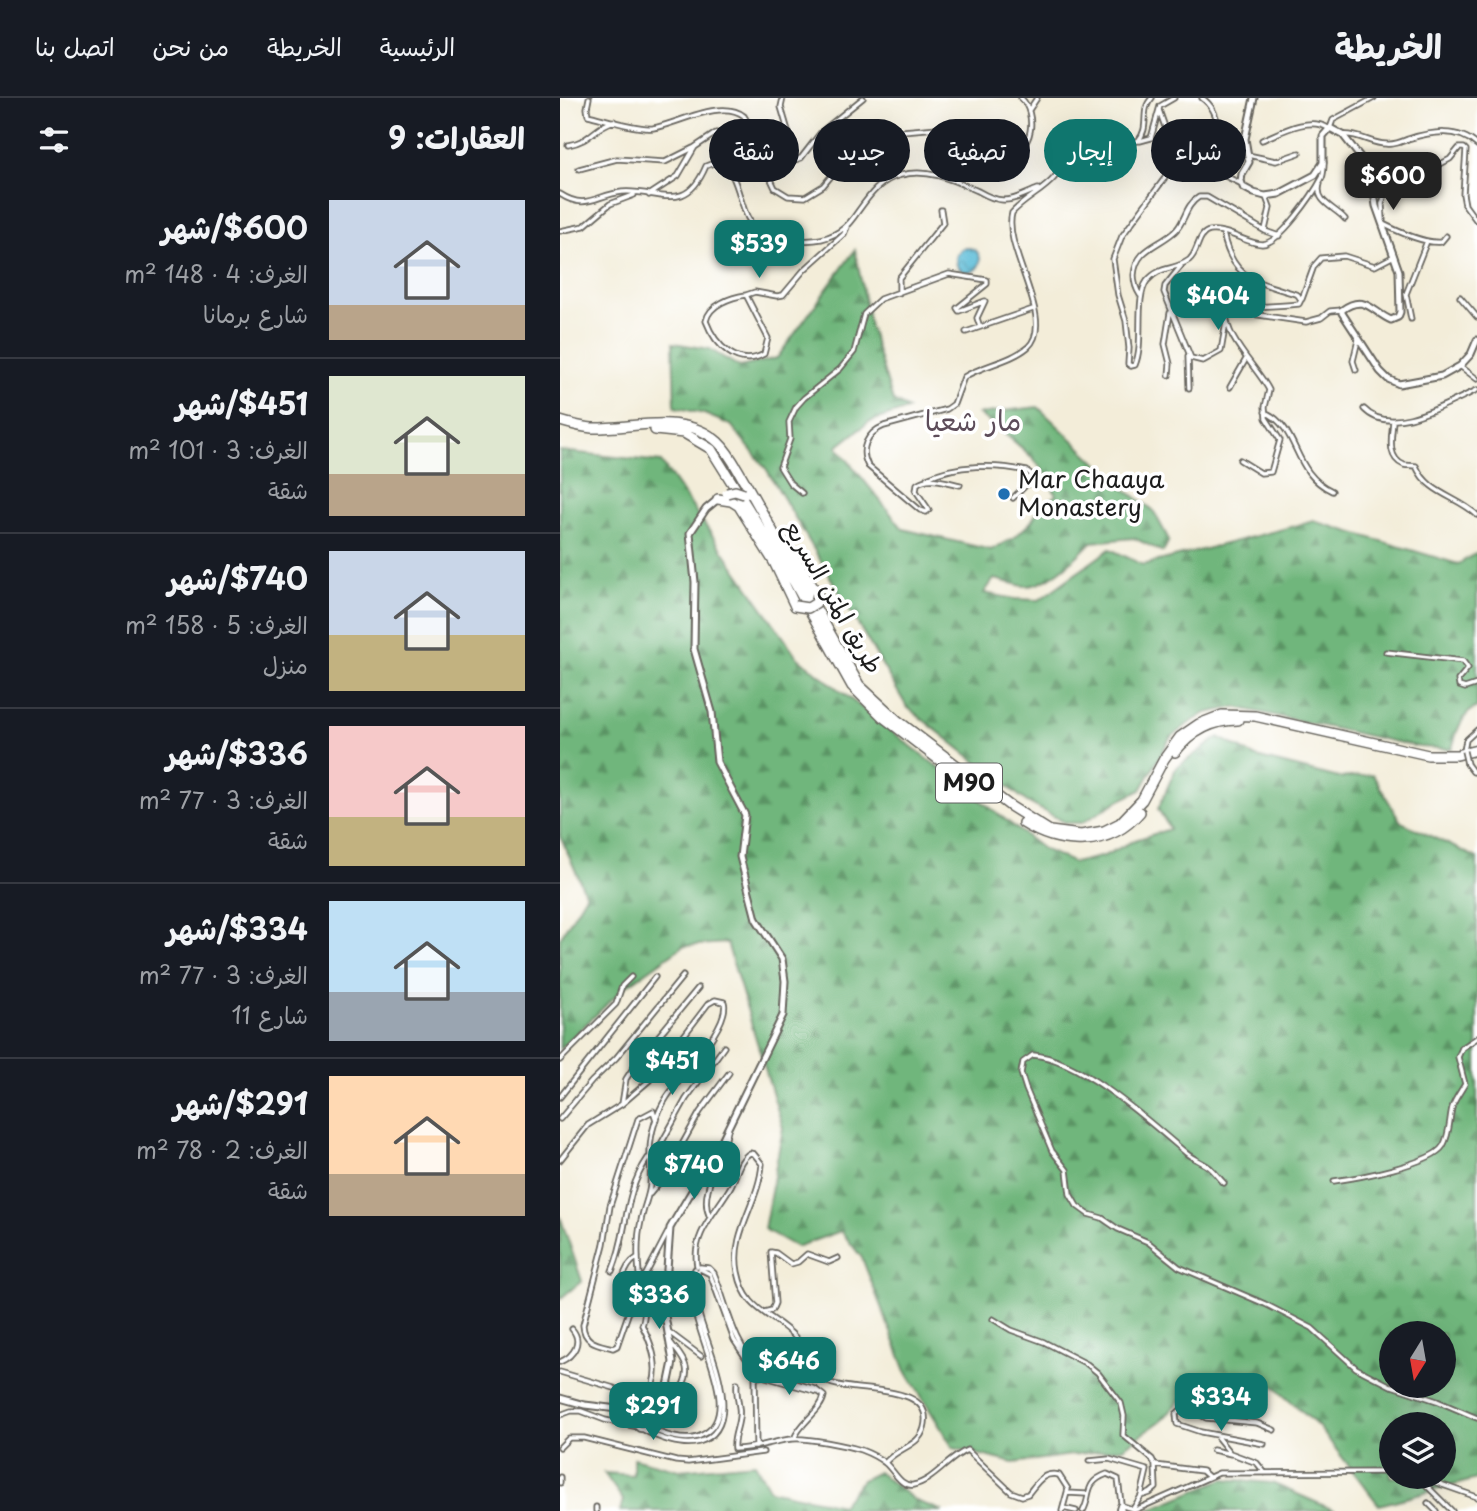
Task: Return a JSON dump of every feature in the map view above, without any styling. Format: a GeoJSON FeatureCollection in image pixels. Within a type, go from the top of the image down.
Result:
{"type":"FeatureCollection","features":[{"type":"Feature","properties":{"kind":"highway","name":"طريق المتن السريع"},"geometry":{"type":"LineString","coordinates":[[560,421],[593,428],[676,424],[702,431],[717,441],[729,454],[852,674],[870,697],[1010,806],[1040,826],[1059,834],[1094,833],[1120,823],[1142,800],[1164,759],[1180,737],[1199,724],[1222,715],[1255,716],[1428,755],[1458,755],[1477,750]]}},
{"type":"Feature","properties":{"kind":"highway","name":"طريق المتن السريع"},"geometry":{"type":"LineString","coordinates":[[560,427],[595,434],[654,430],[681,432],[703,442],[716,455],[794,582],[852,686],[873,709],[1024,824],[1044,835],[1060,840],[1097,839],[1131,822],[1148,802],[1178,748],[1198,731],[1218,722],[1247,720],[1428,761],[1459,760],[1477,756]]}},
{"type":"Feature","properties":{"kind":"highway"},"geometry":{"type":"LineString","coordinates":[[681,432],[704,449],[717,465],[725,481],[723,495]]}},
{"type":"Feature","properties":{"kind":"highway"},"geometry":{"type":"LineString","coordinates":[[723,495],[737,492],[744,494],[781,555],[791,564]]}},
{"type":"Feature","properties":{"kind":"highway"},"geometry":{"type":"LineString","coordinates":[[723,495],[736,503],[774,562],[795,606],[808,608],[816,603],[818,594],[779,532],[766,519]]}},
{"type":"Feature","properties":{"kind":"highway"},"geometry":{"type":"LineString","coordinates":[[774,562],[794,582]]}},
{"type":"Feature","properties":{"kind":"main road"},"geometry":{"type":"LineString","coordinates":[[1254,98],[1245,139],[1248,165],[1241,177],[1242,184],[1249,191],[1265,196],[1279,194],[1315,175],[1324,160],[1323,136],[1329,128],[1343,135],[1371,171],[1376,206],[1394,256],[1404,299],[1394,320],[1387,319],[1366,304],[1353,304],[1342,310],[1348,324],[1380,371],[1399,384],[1441,376],[1460,366],[1471,354],[1477,340]]}},
{"type":"Feature","properties":{"kind":"main road"},"geometry":{"type":"LineString","coordinates":[[560,1398],[603,1409],[625,1411],[641,1409],[657,1398],[668,1385],[673,1362],[664,1310],[670,1228],[728,1127],[782,1020],[785,981],[783,966],[778,951],[755,919],[740,857],[745,815],[717,762],[712,712],[694,649],[695,582],[690,533],[706,509],[723,495]]}},
{"type":"Feature","properties":{"kind":"street"},"geometry":{"type":"LineString","coordinates":[[589,98],[587,115],[637,127],[651,128],[702,108],[723,105],[736,109],[745,119]]}},
{"type":"Feature","properties":{"kind":"street"},"geometry":{"type":"LineString","coordinates":[[783,98],[785,119]]}},
{"type":"Feature","properties":{"kind":"street"},"geometry":{"type":"LineString","coordinates":[[799,160],[822,131],[863,98]]}},
{"type":"Feature","properties":{"kind":"street"},"geometry":{"type":"LineString","coordinates":[[772,182],[775,188],[788,196],[811,195],[823,186],[857,145],[869,136],[879,133],[973,125],[991,132],[1001,146],[1012,153],[1023,146],[1029,136],[1031,124],[1029,110],[1021,98]]}},
{"type":"Feature","properties":{"kind":"street"},"geometry":{"type":"LineString","coordinates":[[1029,110],[1037,98]]}},
{"type":"Feature","properties":{"kind":"street"},"geometry":{"type":"LineString","coordinates":[[1139,141],[1146,129],[1144,108],[1152,98]]}},
{"type":"Feature","properties":{"kind":"street"},"geometry":{"type":"LineString","coordinates":[[1013,498],[1031,480],[1031,474],[1027,471],[999,466],[936,474],[920,481],[916,487],[929,510],[926,512],[896,491],[868,466],[864,455],[866,440],[881,427],[947,410],[954,404],[964,377],[1026,349],[1036,333],[1038,323],[1010,221],[1013,210],[1044,187],[1082,144],[1094,137],[1131,142],[1152,137],[1162,104],[1174,98]]}},
{"type":"Feature","properties":{"kind":"street"},"geometry":{"type":"LineString","coordinates":[[1202,98],[1215,111],[1219,130],[1225,140],[1235,147],[1276,161],[1299,153]]}},
{"type":"Feature","properties":{"kind":"street"},"geometry":{"type":"LineString","coordinates":[[1362,103],[1364,98]]}},
{"type":"Feature","properties":{"kind":"street"},"geometry":{"type":"LineString","coordinates":[[1262,140],[1303,125],[1329,128],[1333,120],[1374,98]]}},
{"type":"Feature","properties":{"kind":"street"},"geometry":{"type":"LineString","coordinates":[[1159,110],[1171,144],[1171,163],[1164,179],[1122,236],[1113,259],[1118,295],[1125,317],[1128,364],[1133,366],[1139,354],[1141,296],[1145,284],[1156,272],[1183,263],[1194,256],[1205,233],[1223,233],[1263,244],[1270,242],[1279,236],[1314,190],[1325,169]]}},
{"type":"Feature","properties":{"kind":"street"},"geometry":{"type":"LineString","coordinates":[[568,145],[585,141],[599,127],[614,121]]}},
{"type":"Feature","properties":{"kind":"street"},"geometry":{"type":"LineString","coordinates":[[1343,135],[1391,144],[1430,134],[1449,133],[1468,138],[1477,145]]}},
{"type":"Feature","properties":{"kind":"street"},"geometry":{"type":"LineString","coordinates":[[579,169],[617,159],[665,162],[695,147],[709,136]]}},
{"type":"Feature","properties":{"kind":"street"},"geometry":{"type":"LineString","coordinates":[[649,195],[678,176],[695,147]]}},
{"type":"Feature","properties":{"kind":"street"},"geometry":{"type":"LineString","coordinates":[[1446,236],[1438,243],[1427,241],[1399,232],[1383,223],[1382,204],[1390,177],[1432,169],[1450,159],[1459,148],[1464,148],[1463,194],[1465,205],[1476,220]]}},
{"type":"Feature","properties":{"kind":"street"},"geometry":{"type":"LineString","coordinates":[[1324,160],[1326,173],[1319,192],[1326,205],[1345,219]]}},
{"type":"Feature","properties":{"kind":"street"},"geometry":{"type":"LineString","coordinates":[[560,194],[581,203],[622,192],[667,197],[686,192],[697,184],[706,166],[719,161],[730,173],[742,196],[750,223],[758,230],[806,241],[830,236],[848,225]]}},
{"type":"Feature","properties":{"kind":"street"},"geometry":{"type":"LineString","coordinates":[[746,295],[757,320],[766,331],[768,341],[764,354],[750,360],[737,357],[722,346],[706,321],[712,309],[738,296],[755,292],[783,295],[844,233],[875,189],[888,179],[919,173],[940,175],[1002,200],[1044,187]]}},
{"type":"Feature","properties":{"kind":"street"},"geometry":{"type":"LineString","coordinates":[[1238,182],[1242,184]]}},
{"type":"Feature","properties":{"kind":"street"},"geometry":{"type":"LineString","coordinates":[[560,231],[584,226],[610,204],[636,194]]}},
{"type":"Feature","properties":{"kind":"street"},"geometry":{"type":"LineString","coordinates":[[1265,196],[1270,208],[1265,231]]}},
{"type":"Feature","properties":{"kind":"street"},"geometry":{"type":"LineString","coordinates":[[1141,296],[1134,279],[1138,258],[1176,230],[1185,210],[1199,197],[1207,197],[1265,231],[1279,236]]}},
{"type":"Feature","properties":{"kind":"street"},"geometry":{"type":"LineString","coordinates":[[899,293],[900,278],[943,223],[941,210]]}},
{"type":"Feature","properties":{"kind":"street"},"geometry":{"type":"LineString","coordinates":[[1223,233],[1231,256],[1243,274],[1298,295],[1301,300]]}},
{"type":"Feature","properties":{"kind":"street"},"geometry":{"type":"LineString","coordinates":[[1411,318],[1404,299],[1427,241]]}},
{"type":"Feature","properties":{"kind":"street"},"geometry":{"type":"LineString","coordinates":[[1241,309],[1272,304],[1299,304],[1314,266],[1321,258],[1344,256],[1375,266],[1394,256]]}},
{"type":"Feature","properties":{"kind":"street"},"geometry":{"type":"LineString","coordinates":[[1183,263],[1164,289],[1188,354],[1189,388]]}},
{"type":"Feature","properties":{"kind":"street"},"geometry":{"type":"LineString","coordinates":[[802,493],[790,483],[780,467],[790,439],[789,422],[804,398],[840,369],[854,352],[864,314],[872,305],[880,299],[949,274],[987,280],[989,283],[957,308],[960,311],[985,301],[977,318],[980,327]]}},
{"type":"Feature","properties":{"kind":"street"},"geometry":{"type":"LineString","coordinates":[[1460,297],[1477,317]]}},
{"type":"Feature","properties":{"kind":"street"},"geometry":{"type":"LineString","coordinates":[[1188,354],[1203,361],[1221,351],[1227,309],[1233,307],[1252,314],[1306,322],[1313,322],[1333,310],[1342,310]]}},
{"type":"Feature","properties":{"kind":"street"},"geometry":{"type":"LineString","coordinates":[[966,332],[1033,309]]}},
{"type":"Feature","properties":{"kind":"street"},"geometry":{"type":"LineString","coordinates":[[1169,375],[1170,364],[1165,344],[1170,311]]}},
{"type":"Feature","properties":{"kind":"street"},"geometry":{"type":"LineString","coordinates":[[1227,320],[1246,359],[1259,372],[1269,390],[1265,412],[1280,440],[1273,470],[1267,474],[1240,460]]}},
{"type":"Feature","properties":{"kind":"street"},"geometry":{"type":"LineString","coordinates":[[1356,370],[1353,361],[1359,338]]}},
{"type":"Feature","properties":{"kind":"street"},"geometry":{"type":"LineString","coordinates":[[1230,387],[1246,359]]}},
{"type":"Feature","properties":{"kind":"street"},"geometry":{"type":"LineString","coordinates":[[1460,366],[1477,379]]}},
{"type":"Feature","properties":{"kind":"street"},"geometry":{"type":"LineString","coordinates":[[1364,409],[1377,418],[1393,421],[1425,412],[1477,390]]}},
{"type":"Feature","properties":{"kind":"street"},"geometry":{"type":"LineString","coordinates":[[1265,412],[1283,423],[1313,480],[1332,491]]}},
{"type":"Feature","properties":{"kind":"street"},"geometry":{"type":"LineString","coordinates":[[1393,421],[1390,443],[1392,452],[1401,463],[1416,466],[1422,479],[1433,488],[1477,515]]}},
{"type":"Feature","properties":{"kind":"street"},"geometry":{"type":"LineString","coordinates":[[925,479],[960,485]]}},
{"type":"Feature","properties":{"kind":"street"},"geometry":{"type":"LineString","coordinates":[[1386,652],[1462,661],[1468,668],[1458,680],[1459,686],[1465,688],[1477,684]]}},
{"type":"Feature","properties":{"kind":"street"},"geometry":{"type":"LineString","coordinates":[[1477,730],[1466,740],[1464,751],[1467,764],[1473,772],[1477,772]]}},
{"type":"Feature","properties":{"kind":"street"},"geometry":{"type":"LineString","coordinates":[[560,1119],[616,1058],[683,976]]}},
{"type":"Feature","properties":{"kind":"street"},"geometry":{"type":"LineString","coordinates":[[560,1060],[617,1004],[622,986],[631,977]]}},
{"type":"Feature","properties":{"kind":"street"},"geometry":{"type":"LineString","coordinates":[[560,1097],[655,977]]}},
{"type":"Feature","properties":{"kind":"street"},"geometry":{"type":"LineString","coordinates":[[622,1104],[629,1073],[698,988]]}},
{"type":"Feature","properties":{"kind":"street"},"geometry":{"type":"LineString","coordinates":[[560,1160],[588,1125],[622,1104],[651,1079],[708,1004],[720,1000],[726,1006],[720,1022],[687,1073],[668,1095],[656,1121],[650,1156],[649,1195],[640,1223],[640,1285]]}},
{"type":"Feature","properties":{"kind":"street"},"geometry":{"type":"LineString","coordinates":[[1334,1181],[1391,1170],[1436,1153],[1442,1147],[1450,1130],[1452,1107],[1465,1084],[1458,1057],[1462,1048],[1477,1038]]}},
{"type":"Feature","properties":{"kind":"street"},"geometry":{"type":"LineString","coordinates":[[650,1163],[686,1098],[724,1048]]}},
{"type":"Feature","properties":{"kind":"street"},"geometry":{"type":"LineString","coordinates":[[1224,1183],[1210,1168],[1193,1159],[1132,1105],[1119,1100],[1063,1063],[1034,1055],[1023,1062],[1021,1073],[1026,1089],[1052,1151],[1067,1170],[1070,1194],[1077,1206],[1148,1242],[1179,1267],[1265,1304],[1312,1328],[1356,1368],[1379,1380]]}},
{"type":"Feature","properties":{"kind":"street"},"geometry":{"type":"LineString","coordinates":[[649,1195],[664,1177],[700,1112],[729,1073]]}},
{"type":"Feature","properties":{"kind":"street"},"geometry":{"type":"LineString","coordinates":[[656,1121],[655,1113],[650,1112],[638,1119],[634,1126],[626,1160],[610,1206],[604,1244],[583,1325],[585,1336],[592,1342],[615,1348],[640,1285],[670,1228]]}},
{"type":"Feature","properties":{"kind":"street"},"geometry":{"type":"LineString","coordinates":[[709,1216],[706,1206],[708,1193],[728,1135],[728,1127]]}},
{"type":"Feature","properties":{"kind":"street"},"geometry":{"type":"LineString","coordinates":[[560,1415],[576,1411],[626,1424],[642,1425],[680,1437],[695,1438],[707,1432],[716,1421],[719,1399],[716,1376],[697,1316],[694,1286],[698,1268],[696,1259],[709,1216],[730,1187],[744,1156],[750,1153],[759,1157],[762,1168],[757,1193],[738,1238],[736,1258],[740,1278],[749,1299],[756,1309],[764,1312],[795,1337],[825,1381],[840,1387],[877,1389],[919,1404],[924,1411],[923,1433],[917,1441],[889,1458],[886,1463]]}},
{"type":"Feature","properties":{"kind":"street"},"geometry":{"type":"LineString","coordinates":[[612,1270],[618,1255],[628,1198],[650,1156]]}},
{"type":"Feature","properties":{"kind":"street"},"geometry":{"type":"LineString","coordinates":[[764,1312],[772,1310],[775,1303],[771,1252],[791,1264],[807,1254],[829,1262],[838,1258]]}},
{"type":"Feature","properties":{"kind":"street"},"geometry":{"type":"LineString","coordinates":[[628,1312],[623,1300],[623,1281],[627,1265],[638,1257]]}},
{"type":"Feature","properties":{"kind":"street"},"geometry":{"type":"LineString","coordinates":[[698,1268],[709,1268],[714,1273],[723,1307],[741,1346],[759,1373],[819,1392],[824,1396],[822,1404],[803,1422],[794,1439]]}},
{"type":"Feature","properties":{"kind":"street"},"geometry":{"type":"LineString","coordinates":[[646,1272],[645,1318],[642,1325],[656,1366],[653,1384]]}},
{"type":"Feature","properties":{"kind":"street"},"geometry":{"type":"LineString","coordinates":[[642,1425],[660,1437],[691,1444],[705,1440],[718,1427],[723,1408],[720,1381],[697,1316]]}},
{"type":"Feature","properties":{"kind":"street"},"geometry":{"type":"LineString","coordinates":[[993,1319],[1087,1364],[1097,1373],[1121,1403],[1124,1416],[1122,1434],[1152,1459],[1155,1465],[1156,1486],[1150,1493],[1141,1496]]}},
{"type":"Feature","properties":{"kind":"street"},"geometry":{"type":"LineString","coordinates":[[560,1362],[576,1348],[577,1337],[572,1329]]}},
{"type":"Feature","properties":{"kind":"street"},"geometry":{"type":"LineString","coordinates":[[666,1329],[701,1356]]}},
{"type":"Feature","properties":{"kind":"street"},"geometry":{"type":"LineString","coordinates":[[642,1425],[674,1397],[686,1372],[681,1357],[670,1342]]}},
{"type":"Feature","properties":{"kind":"street"},"geometry":{"type":"LineString","coordinates":[[560,1372],[614,1388]]}},
{"type":"Feature","properties":{"kind":"street"},"geometry":{"type":"LineString","coordinates":[[756,1447],[756,1385],[759,1373]]}},
{"type":"Feature","properties":{"kind":"street"},"geometry":{"type":"LineString","coordinates":[[737,1383],[736,1399],[739,1410],[733,1448],[756,1447],[794,1439],[848,1447],[863,1451],[886,1463],[904,1484],[911,1486],[967,1450],[1014,1494],[1025,1495],[1040,1478],[1053,1473],[1061,1476],[1067,1485],[1068,1493],[1063,1510],[1076,1511]]}},
{"type":"Feature","properties":{"kind":"street"},"geometry":{"type":"LineString","coordinates":[[1222,1390],[1183,1406],[1177,1413],[1177,1423],[1184,1428],[1264,1444]]}},
{"type":"Feature","properties":{"kind":"street"},"geometry":{"type":"LineString","coordinates":[[1211,1395],[1230,1410]]}},
{"type":"Feature","properties":{"kind":"street"},"geometry":{"type":"LineString","coordinates":[[1428,1398],[1477,1418]]}},
{"type":"Feature","properties":{"kind":"street"},"geometry":{"type":"LineString","coordinates":[[1183,1406],[1206,1419],[1257,1423],[1275,1430]]}},
{"type":"Feature","properties":{"kind":"street"},"geometry":{"type":"LineString","coordinates":[[652,1419],[654,1430]]}},
{"type":"Feature","properties":{"kind":"street"},"geometry":{"type":"LineString","coordinates":[[1215,1435],[1233,1455]]}},
{"type":"Feature","properties":{"kind":"street"},"geometry":{"type":"LineString","coordinates":[[560,1447],[569,1438],[584,1438],[688,1462],[763,1452]]}},
{"type":"Feature","properties":{"kind":"street"},"geometry":{"type":"LineString","coordinates":[[1213,1450],[1257,1463],[1265,1474]]}},
{"type":"Feature","properties":{"kind":"street"},"geometry":{"type":"LineString","coordinates":[[1089,1461],[1105,1459],[1147,1470],[1141,1496],[1132,1510]]}},
{"type":"Feature","properties":{"kind":"street"},"geometry":{"type":"LineString","coordinates":[[1155,1465],[1202,1471],[1209,1476]]}},
{"type":"Feature","properties":{"kind":"street"},"geometry":{"type":"LineString","coordinates":[[1083,1511],[1086,1494],[1098,1478],[1110,1474],[1120,1483],[1118,1509],[1132,1510],[1209,1476],[1226,1472],[1379,1472]]}},
{"type":"Feature","properties":{"kind":"street"},"geometry":{"type":"LineString","coordinates":[[560,1476],[560,1483]]}},
{"type":"Feature","properties":{"kind":"street"},"geometry":{"type":"LineString","coordinates":[[1430,1489],[1452,1511]]}},
{"type":"Feature","properties":{"kind":"street"},"geometry":{"type":"LineString","coordinates":[[1454,1489],[1477,1497]]}},
{"type":"Feature","properties":{"kind":"street"},"geometry":{"type":"LineString","coordinates":[[1068,1493],[1086,1494]]}},
{"type":"Feature","properties":{"kind":"street"},"geometry":{"type":"LineString","coordinates":[[1428,1503],[1436,1511]]}},
{"type":"Feature","properties":{"kind":"green space"},"geometry":{"type":"Polygon","coordinates":[[[855,250],[870,327],[893,401],[908,409],[869,422],[837,447],[903,529],[991,550],[1015,537],[1031,522],[1040,507],[1056,495],[1042,469],[1033,459],[979,414],[1038,407],[1123,488],[1153,510],[1169,540],[1163,552],[1134,538],[1091,542],[1062,569],[1044,581],[1027,586],[994,579],[984,593],[1039,600],[1110,549],[1143,565],[1314,521],[1458,564],[1477,553],[1477,707],[1463,719],[1452,749],[1419,747],[1236,707],[1206,713],[1170,738],[1141,790],[1082,823],[1066,823],[1027,802],[907,707],[767,470],[731,425],[704,414],[675,407],[673,343],[709,349],[740,367],[777,358],[855,250]]]}},
{"type":"Feature","properties":{"kind":"green space"},"geometry":{"type":"Polygon","coordinates":[[[560,451],[661,462],[798,658],[1043,849],[1074,863],[1104,856],[1135,840],[1170,829],[1158,809],[1176,768],[1219,737],[1256,757],[1339,778],[1373,775],[1401,822],[1477,858],[1477,1479],[1456,1485],[1456,1412],[1379,1412],[1379,1489],[1439,1489],[1379,1505],[1318,1426],[1274,1387],[1241,1378],[1182,1399],[1162,1420],[1123,1448],[1013,1463],[953,1448],[906,1371],[862,1258],[841,1231],[796,1247],[764,1229],[783,1128],[727,943],[683,946],[625,987],[560,1049],[560,938],[586,895],[560,835],[560,451]]]}},
{"type":"Feature","properties":{"kind":"green space"},"geometry":{"type":"Polygon","coordinates":[[[560,1216],[582,1281],[560,1299],[560,1216]]]}},
{"type":"Feature","properties":{"kind":"green space"},"geometry":{"type":"Polygon","coordinates":[[[633,1458],[679,1470],[755,1463],[770,1490],[841,1505],[862,1480],[878,1472],[916,1501],[943,1511],[620,1511],[623,1500],[604,1473],[633,1475],[633,1458]]]}},
{"type":"Feature","properties":{"kind":"green space"},"geometry":{"type":"Polygon","coordinates":[[[1223,1479],[1272,1483],[1336,1511],[1146,1511],[1223,1479]]]}},
{"type":"Feature","properties":{"kind":"water"},"geometry":{"type":"Polygon","coordinates":[[[968,248],[977,251],[980,260],[977,269],[968,272],[959,269],[956,260],[959,251],[968,248]]]}},
{"type":"Feature","properties":{"kind":"place","name":"Mar Chaaya Monastery"},"geometry":{"type":"Point","coordinates":[1004,494]}},
{"type":"Feature","properties":{"kind":"district","name":"مار شعيا"},"geometry":{"type":"Point","coordinates":[973,421]}}]}
